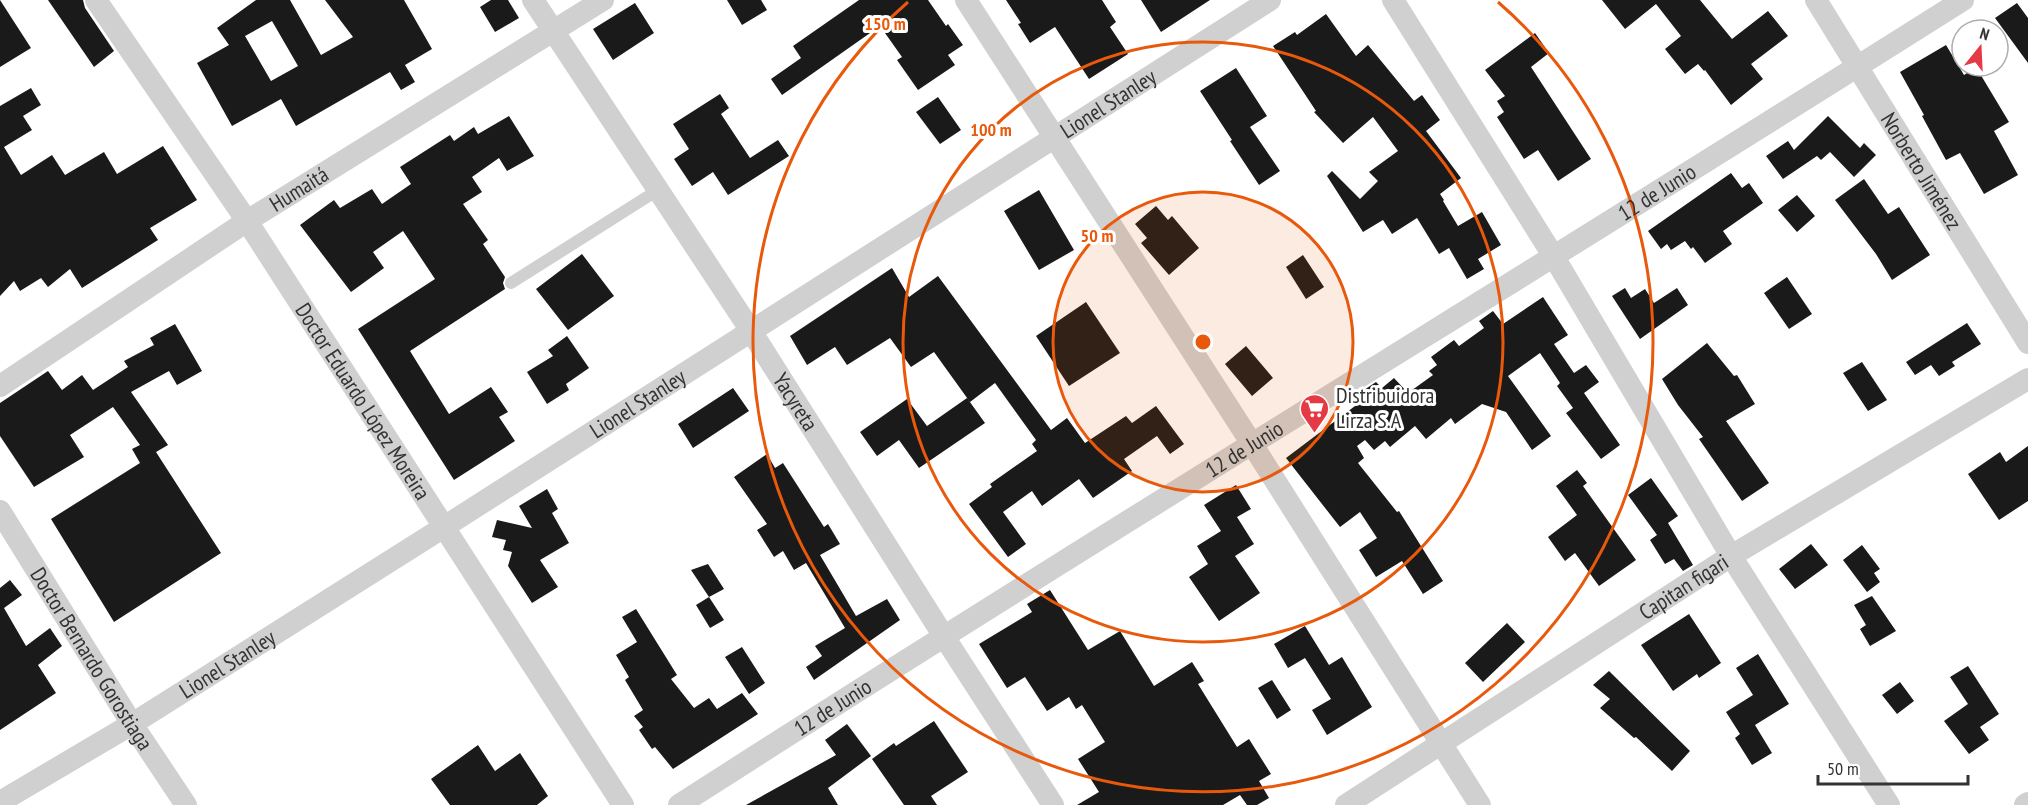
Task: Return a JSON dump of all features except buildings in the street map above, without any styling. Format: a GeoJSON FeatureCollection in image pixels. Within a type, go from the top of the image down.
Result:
{"type":"FeatureCollection","features":[{"type":"Feature","properties":{"kind":"street","name":"Doctor Eduardo López Moreira"},"geometry":{"type":"LineString","coordinates":[[96,0],[247,221],[623,805]]}},
{"type":"Feature","properties":{"kind":"street","name":"Yacyreta"},"geometry":{"type":"LineString","coordinates":[[533,0],[751,331],[1053,805]]}},
{"type":"Feature","properties":{"kind":"street","name":"Humaitá"},"geometry":{"type":"LineString","coordinates":[[0,386],[247,221],[603,0]]}},
{"type":"Feature","properties":{"kind":"street"},"geometry":{"type":"LineString","coordinates":[[966,0],[1252,444],[1480,805]]}},
{"type":"Feature","properties":{"kind":"street","name":"Lionel Stanley"},"geometry":{"type":"LineString","coordinates":[[0,802],[132,724],[444,527],[1270,0]]}},
{"type":"Feature","properties":{"kind":"street"},"geometry":{"type":"LineString","coordinates":[[1393,0],[1554,257],[1731,556],[1889,805]]}},
{"type":"Feature","properties":{"kind":"street","name":"Norberto Jiménez"},"geometry":{"type":"LineString","coordinates":[[1816,0],[2028,343]]}},
{"type":"Feature","properties":{"kind":"street","name":"12 de Junio"},"geometry":{"type":"LineString","coordinates":[[678,805],[943,635],[1554,257],[1963,0]]}},
{"type":"Feature","properties":{"kind":"street","name":"Capitan figari"},"geometry":{"type":"LineString","coordinates":[[1346,805],[1731,556],[2028,379]]}},
{"type":"Feature","properties":{"kind":"street","name":"Doctor Bernardo Gorostiaga"},"geometry":{"type":"LineString","coordinates":[[0,511],[132,724],[186,805]]}},
{"type":"Feature","properties":{"kind":"lane"},"geometry":{"type":"LineString","coordinates":[[511,283],[658,190]]}},
{"type":"Feature","properties":{"kind":"place","name":"Distribuidora Lirza S.A"},"geometry":{"type":"Point","coordinates":[1315,434]}}]}
